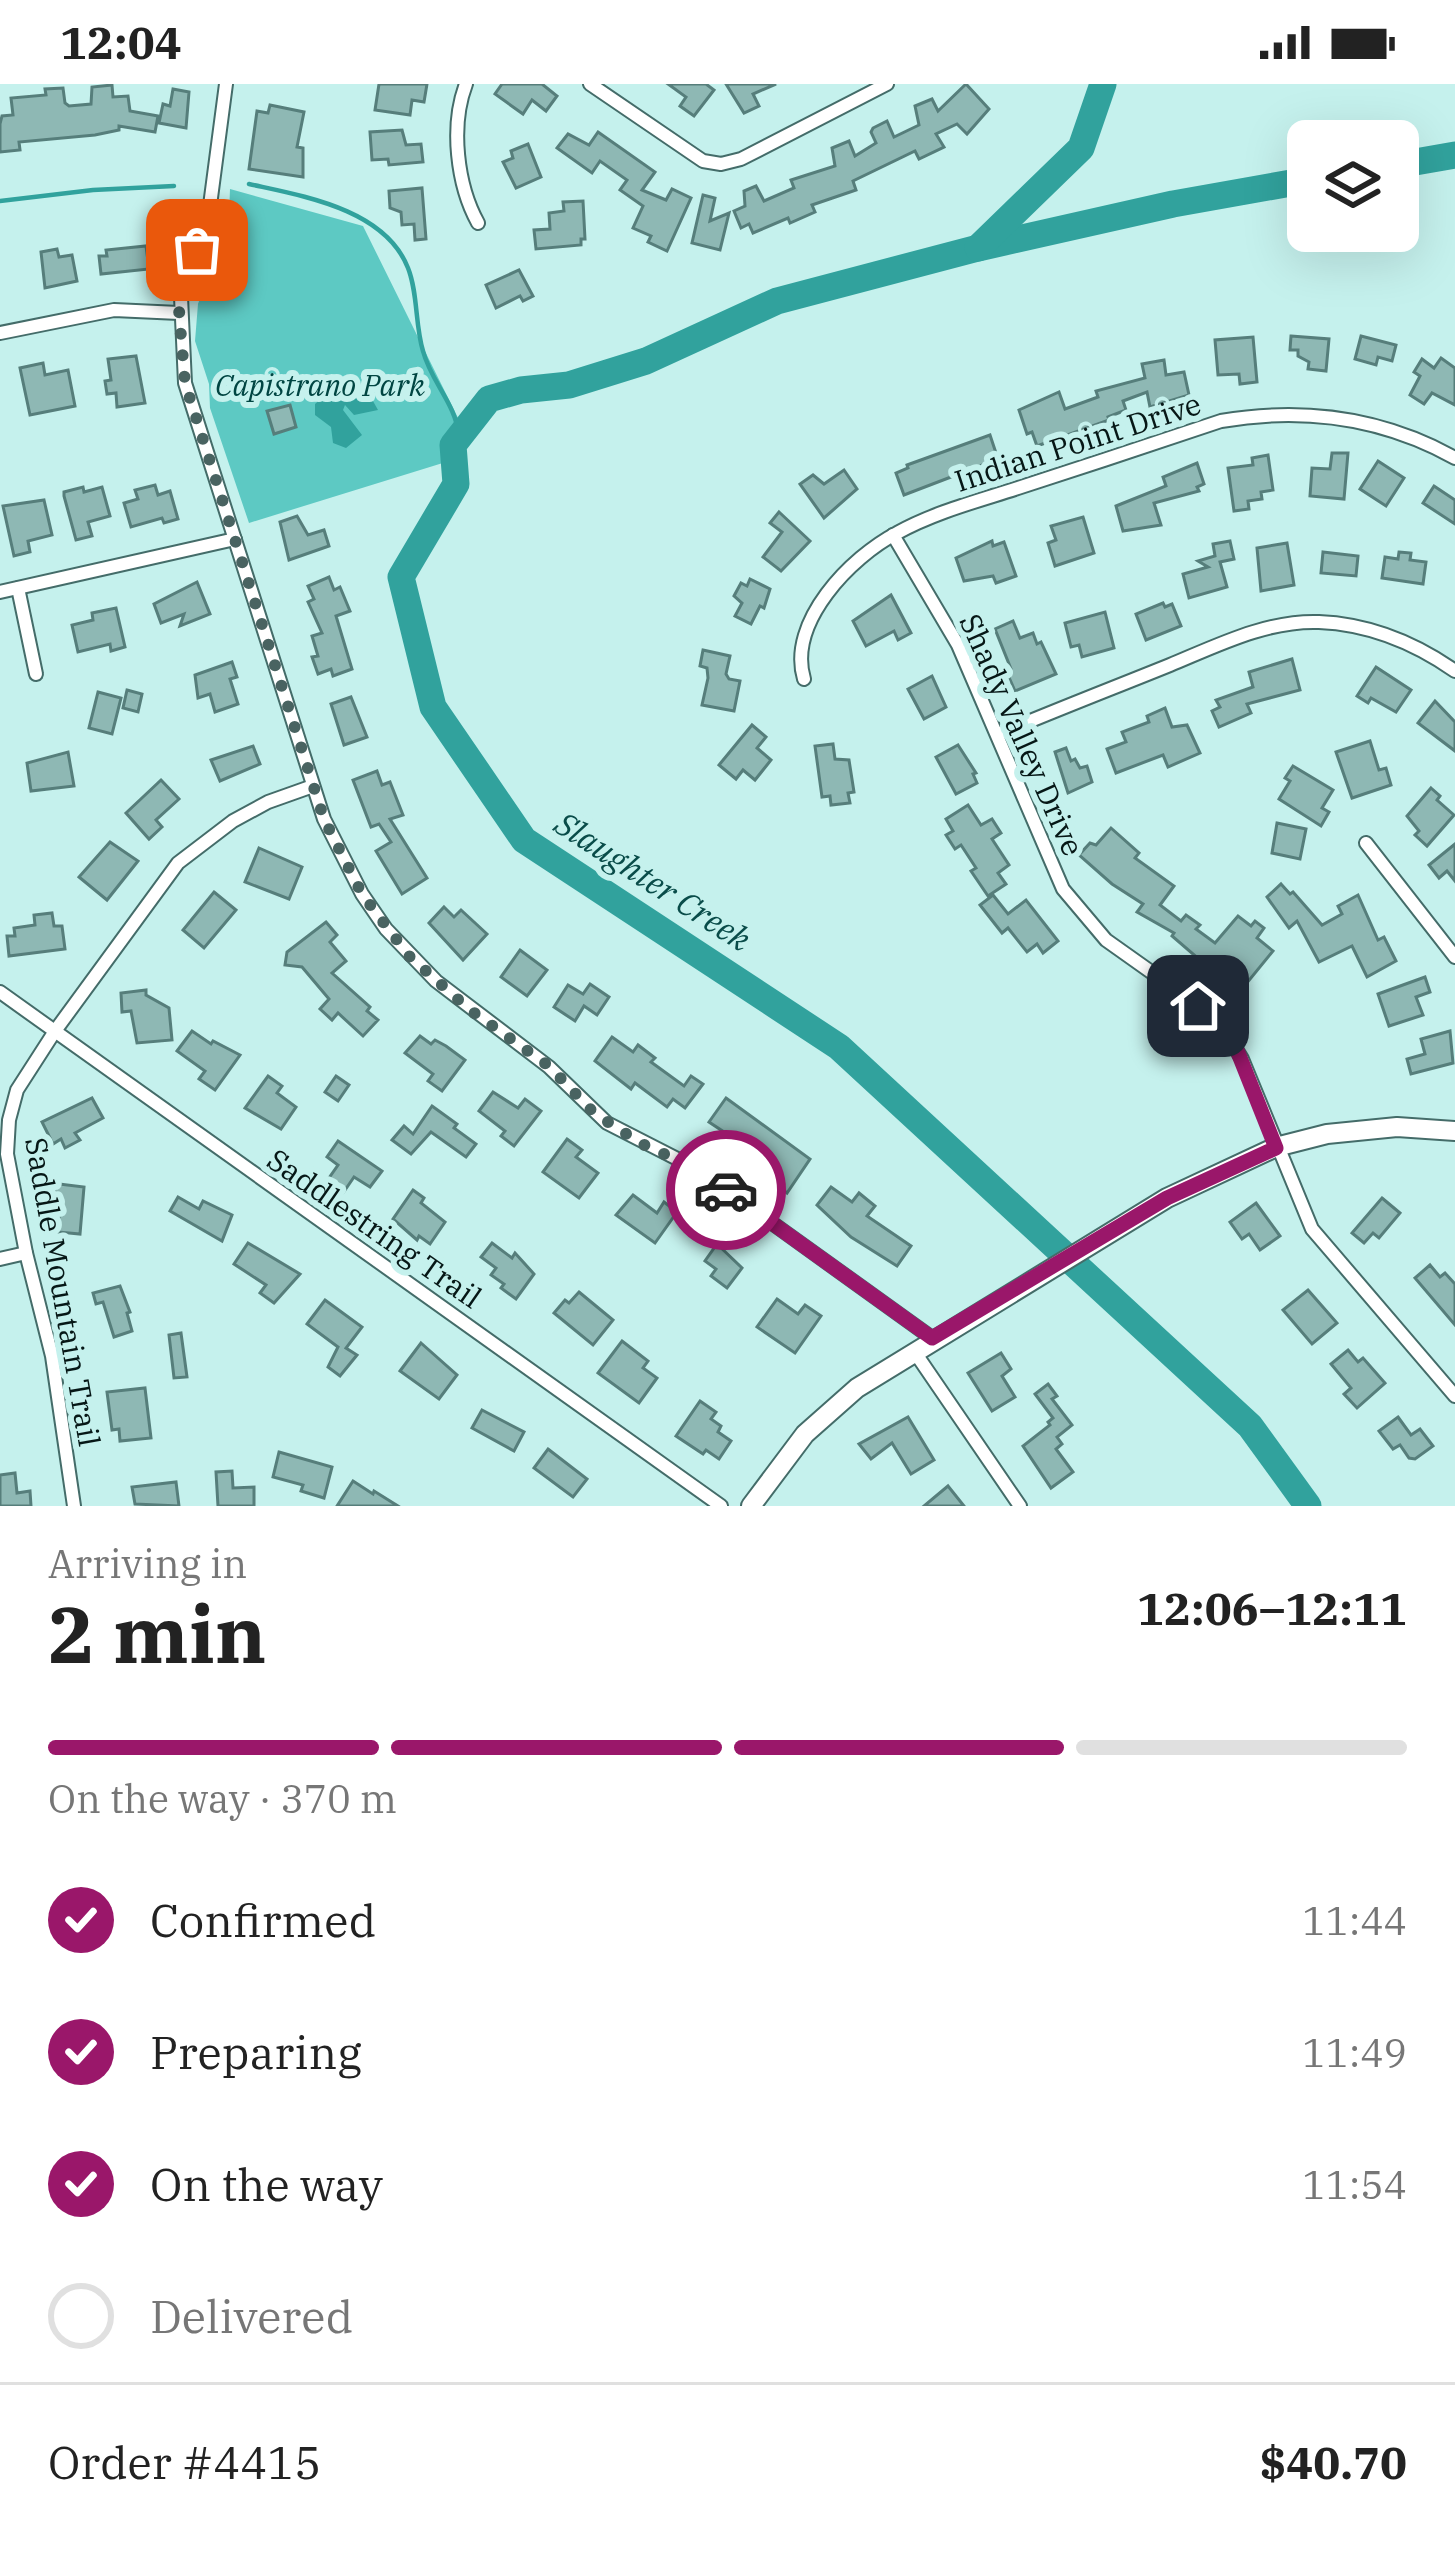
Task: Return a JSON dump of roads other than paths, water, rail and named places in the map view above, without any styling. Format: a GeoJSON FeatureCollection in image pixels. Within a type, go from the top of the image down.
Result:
{"type":"FeatureCollection","features":[{"type":"Feature","properties":{"kind":"main road"},"geometry":{"type":"LineString","coordinates":[[751,1506],[791,1450],[857,1388],[1167,1198],[1276,1148],[1328,1134],[1372,1128],[1455,1131]]}},
{"type":"Feature","properties":{"kind":"street"},"geometry":{"type":"LineString","coordinates":[[226,84],[209,213],[184,283],[179,313],[185,383],[313,786],[348,873],[386,929],[436,981],[549,1066],[607,1123],[697,1169],[932,1338]]}},
{"type":"Feature","properties":{"kind":"street"},"geometry":{"type":"LineString","coordinates":[[466,84],[459,107],[464,199],[478,224]]}},
{"type":"Feature","properties":{"kind":"street"},"geometry":{"type":"LineString","coordinates":[[590,84],[692,154],[721,164],[741,159],[877,86]]}},
{"type":"Feature","properties":{"kind":"street"},"geometry":{"type":"LineString","coordinates":[[0,333],[114,310],[179,313]]}},
{"type":"Feature","properties":{"kind":"street","name":"Indian Point Drive"},"geometry":{"type":"LineString","coordinates":[[804,679],[800,654],[818,610],[849,569],[892,535],[999,494],[1221,422],[1254,416],[1309,414],[1369,423],[1401,432],[1455,458]]}},
{"type":"Feature","properties":{"kind":"street","name":"Shady Valley Drive"},"geometry":{"type":"LineString","coordinates":[[892,535],[958,645],[1063,889],[1106,940],[1225,1031],[1242,1059],[1299,1204],[1324,1246],[1455,1396]]}},
{"type":"Feature","properties":{"kind":"street"},"geometry":{"type":"LineString","coordinates":[[0,592],[235,539]]}},
{"type":"Feature","properties":{"kind":"street"},"geometry":{"type":"LineString","coordinates":[[18,588],[36,674]]}},
{"type":"Feature","properties":{"kind":"street"},"geometry":{"type":"LineString","coordinates":[[999,734],[1227,642],[1297,623],[1372,631],[1423,651],[1455,671]]}},
{"type":"Feature","properties":{"kind":"street","name":"Saddle Mountain Trail"},"geometry":{"type":"LineString","coordinates":[[74,1506],[52,1356],[7,1154],[17,1090],[178,863],[233,821],[313,786]]}},
{"type":"Feature","properties":{"kind":"street"},"geometry":{"type":"LineString","coordinates":[[1366,843],[1455,957]]}},
{"type":"Feature","properties":{"kind":"street","name":"Saddlestring Trail"},"geometry":{"type":"LineString","coordinates":[[0,992],[721,1506]]}},
{"type":"Feature","properties":{"kind":"street"},"geometry":{"type":"LineString","coordinates":[[0,1259],[26,1253]]}},
{"type":"Feature","properties":{"kind":"street"},"geometry":{"type":"LineString","coordinates":[[914,1351],[1020,1506]]}},
{"type":"Feature","properties":{"kind":"waterway"},"geometry":{"type":"LineString","coordinates":[[978,248],[1081,148],[1103,84]]}},
{"type":"Feature","properties":{"kind":"waterway","name":"Slaughter Creek"},"geometry":{"type":"LineString","coordinates":[[1419,161],[1455,155]]}},
{"type":"Feature","properties":{"kind":"waterway"},"geometry":{"type":"LineString","coordinates":[[249,184],[340,208],[381,232],[397,248],[411,278],[423,351],[459,436]]}},
{"type":"Feature","properties":{"kind":"waterway","name":"Slaughter Creek"},"geometry":{"type":"LineString","coordinates":[[1287,184],[978,248],[777,301],[646,361],[569,385],[489,399],[453,445],[456,484],[401,577],[433,707],[524,840],[839,1047],[1250,1426],[1308,1506]]}},
{"type":"Feature","properties":{"kind":"waterway"},"geometry":{"type":"LineString","coordinates":[[0,201],[174,186]]}},
{"type":"Feature","properties":{"kind":"park label","name":"Capistrano Park"},"geometry":{"type":"Point","coordinates":[320,386]}}]}
